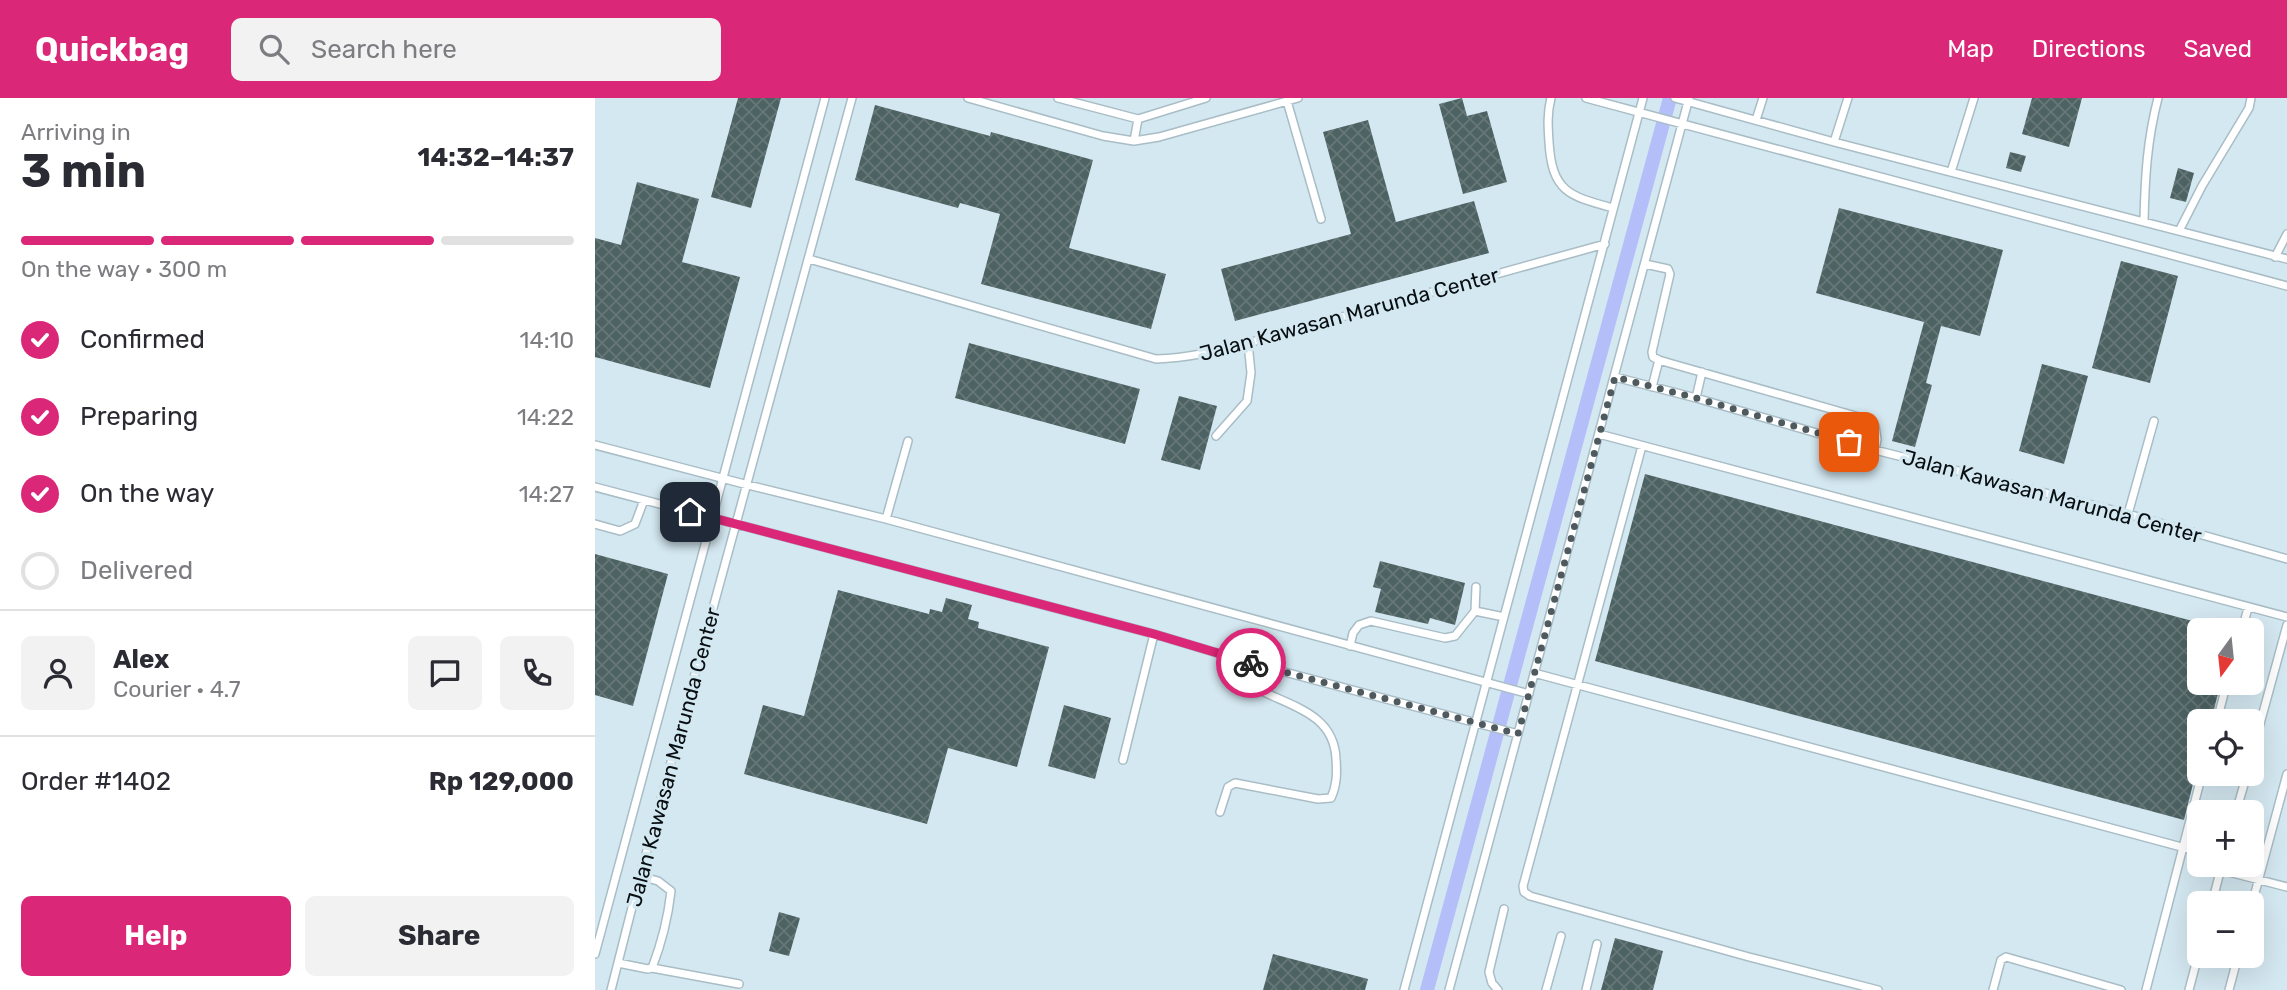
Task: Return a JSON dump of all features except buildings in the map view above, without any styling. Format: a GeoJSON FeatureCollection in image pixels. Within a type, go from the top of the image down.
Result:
{"type":"FeatureCollection","features":[{"type":"Feature","properties":{"kind":"lane","name":"Jalan Kawasan Marunda Center"},"geometry":{"type":"LineString","coordinates":[[595,954],[825,98]]}},
{"type":"Feature","properties":{"kind":"lane","name":"Jalan Kawasan Marunda Center"},"geometry":{"type":"LineString","coordinates":[[611,990],[852,98]]}},
{"type":"Feature","properties":{"kind":"lane"},"geometry":{"type":"LineString","coordinates":[[968,98],[1103,136],[1134,141],[1159,137],[1298,98]]}},
{"type":"Feature","properties":{"kind":"lane"},"geometry":{"type":"LineString","coordinates":[[1058,98],[1138,119],[1206,98]]}},
{"type":"Feature","properties":{"kind":"lane"},"geometry":{"type":"LineString","coordinates":[[1551,98],[1548,121],[1552,173],[1566,191],[1579,199],[1613,208]]}},
{"type":"Feature","properties":{"kind":"lane"},"geometry":{"type":"LineString","coordinates":[[1586,98],[2287,286]]}},
{"type":"Feature","properties":{"kind":"lane"},"geometry":{"type":"LineString","coordinates":[[1404,990],[1489,683],[1504,617],[1643,98]]}},
{"type":"Feature","properties":{"kind":"lane"},"geometry":{"type":"LineString","coordinates":[[1756,120],[1763,98]]}},
{"type":"Feature","properties":{"kind":"lane"},"geometry":{"type":"LineString","coordinates":[[1834,142],[1848,98]]}},
{"type":"Feature","properties":{"kind":"lane"},"geometry":{"type":"LineString","coordinates":[[1951,172],[1974,98]]}},
{"type":"Feature","properties":{"kind":"lane"},"geometry":{"type":"LineString","coordinates":[[2144,221],[2145,162],[2158,98]]}},
{"type":"Feature","properties":{"kind":"lane"},"geometry":{"type":"LineString","coordinates":[[2179,231],[2202,186],[2249,108],[2251,98]]}},
{"type":"Feature","properties":{"kind":"lane"},"geometry":{"type":"LineString","coordinates":[[1449,990],[1645,264],[1683,99],[1834,142],[2287,259]]}},
{"type":"Feature","properties":{"kind":"lane"},"geometry":{"type":"LineString","coordinates":[[1287,101],[1321,219]]}},
{"type":"Feature","properties":{"kind":"lane"},"geometry":{"type":"LineString","coordinates":[[1134,141],[1138,119]]}},
{"type":"Feature","properties":{"kind":"lane"},"geometry":{"type":"LineString","coordinates":[[2275,257],[2287,234]]}},
{"type":"Feature","properties":{"kind":"lane","name":"Jalan Kawasan Marunda Center"},"geometry":{"type":"LineString","coordinates":[[809,259],[1156,359],[1192,357],[1248,343],[1605,244]]}},
{"type":"Feature","properties":{"kind":"lane"},"geometry":{"type":"LineString","coordinates":[[1645,264],[1668,269],[1670,274],[1653,357],[1867,419],[1875,426],[1875,450]]}},
{"type":"Feature","properties":{"kind":"lane"},"geometry":{"type":"LineString","coordinates":[[1216,436],[1247,401],[1251,373],[1248,343]]}},
{"type":"Feature","properties":{"kind":"lane"},"geometry":{"type":"LineString","coordinates":[[1652,387],[1660,360]]}},
{"type":"Feature","properties":{"kind":"lane"},"geometry":{"type":"LineString","coordinates":[[1696,398],[1702,372]]}},
{"type":"Feature","properties":{"kind":"lane","name":"Jalan Kawasan Marunda Center"},"geometry":{"type":"LineString","coordinates":[[1615,377],[1875,450],[2128,514],[2287,559]]}},
{"type":"Feature","properties":{"kind":"lane"},"geometry":{"type":"LineString","coordinates":[[2128,514],[2154,421]]}},
{"type":"Feature","properties":{"kind":"lane"},"geometry":{"type":"LineString","coordinates":[[1598,434],[2287,617]]}},
{"type":"Feature","properties":{"kind":"lane"},"geometry":{"type":"LineString","coordinates":[[886,519],[908,441]]}},
{"type":"Feature","properties":{"kind":"lane"},"geometry":{"type":"LineString","coordinates":[[595,445],[886,519],[1527,694]]}},
{"type":"Feature","properties":{"kind":"lane"},"geometry":{"type":"LineString","coordinates":[[1642,446],[1523,886],[1524,892],[1529,896],[1749,957],[1878,990]]}},
{"type":"Feature","properties":{"kind":"lane"},"geometry":{"type":"LineString","coordinates":[[595,486],[1154,634],[1247,662],[1516,734]]}},
{"type":"Feature","properties":{"kind":"lane"},"geometry":{"type":"LineString","coordinates":[[595,524],[620,531],[635,524],[644,500]]}},
{"type":"Feature","properties":{"kind":"lane"},"geometry":{"type":"LineString","coordinates":[[1350,646],[1353,633],[1359,625],[1371,621],[1445,638],[1455,636],[1475,611],[1476,587]]}},
{"type":"Feature","properties":{"kind":"lane"},"geometry":{"type":"LineString","coordinates":[[2245,618],[2248,608]]}},
{"type":"Feature","properties":{"kind":"lane"},"geometry":{"type":"LineString","coordinates":[[1475,611],[1504,617]]}},
{"type":"Feature","properties":{"kind":"lane"},"geometry":{"type":"LineString","coordinates":[[2264,709],[2287,625]]}},
{"type":"Feature","properties":{"kind":"lane"},"geometry":{"type":"LineString","coordinates":[[1123,760],[1154,634]]}},
{"type":"Feature","properties":{"kind":"lane"},"geometry":{"type":"LineString","coordinates":[[1220,812],[1228,787],[1235,783],[1318,799],[1331,798],[1337,780],[1335,745],[1331,734],[1321,722],[1296,706],[1254,687],[1247,662]]}},
{"type":"Feature","properties":{"kind":"lane"},"geometry":{"type":"LineString","coordinates":[[1534,673],[2187,848]]}},
{"type":"Feature","properties":{"kind":"lane"},"geometry":{"type":"LineString","coordinates":[[2256,891],[2287,774]]}},
{"type":"Feature","properties":{"kind":"lane"},"geometry":{"type":"LineString","coordinates":[[2145,990],[2199,786]]}},
{"type":"Feature","properties":{"kind":"lane"},"geometry":{"type":"LineString","coordinates":[[640,876],[659,881],[671,891],[664,933],[652,968]]}},
{"type":"Feature","properties":{"kind":"lane"},"geometry":{"type":"LineString","coordinates":[[2250,877],[2287,887]]}},
{"type":"Feature","properties":{"kind":"lane"},"geometry":{"type":"LineString","coordinates":[[1498,990],[1492,983],[1489,972],[1504,909]]}},
{"type":"Feature","properties":{"kind":"lane"},"geometry":{"type":"LineString","coordinates":[[1546,990],[1561,936]]}},
{"type":"Feature","properties":{"kind":"lane"},"geometry":{"type":"LineString","coordinates":[[1586,990],[1597,944]]}},
{"type":"Feature","properties":{"kind":"lane"},"geometry":{"type":"LineString","coordinates":[[1993,990],[2001,960],[2006,957],[2121,990]]}},
{"type":"Feature","properties":{"kind":"lane"},"geometry":{"type":"LineString","coordinates":[[618,962],[739,984]]}},
{"type":"Feature","properties":{"kind":"lane"},"geometry":{"type":"LineString","coordinates":[[2189,990],[2195,968]]}},
{"type":"Feature","properties":{"kind":"lane"},"geometry":{"type":"LineString","coordinates":[[2229,990],[2235,968]]}},
{"type":"Feature","properties":{"kind":"waterway"},"geometry":{"type":"LineString","coordinates":[[1427,990],[1670,98]]}},
{"type":"Feature","properties":{"kind":"way so far"},"geometry":{"type":"LineString","coordinates":[[1251,663],[1518,734],[1615,377],[1849,442]]}},
{"type":"Feature","properties":{"kind":"route"},"geometry":{"type":"LineString","coordinates":[[690,512],[1154,634],[1251,663]]}}]}
